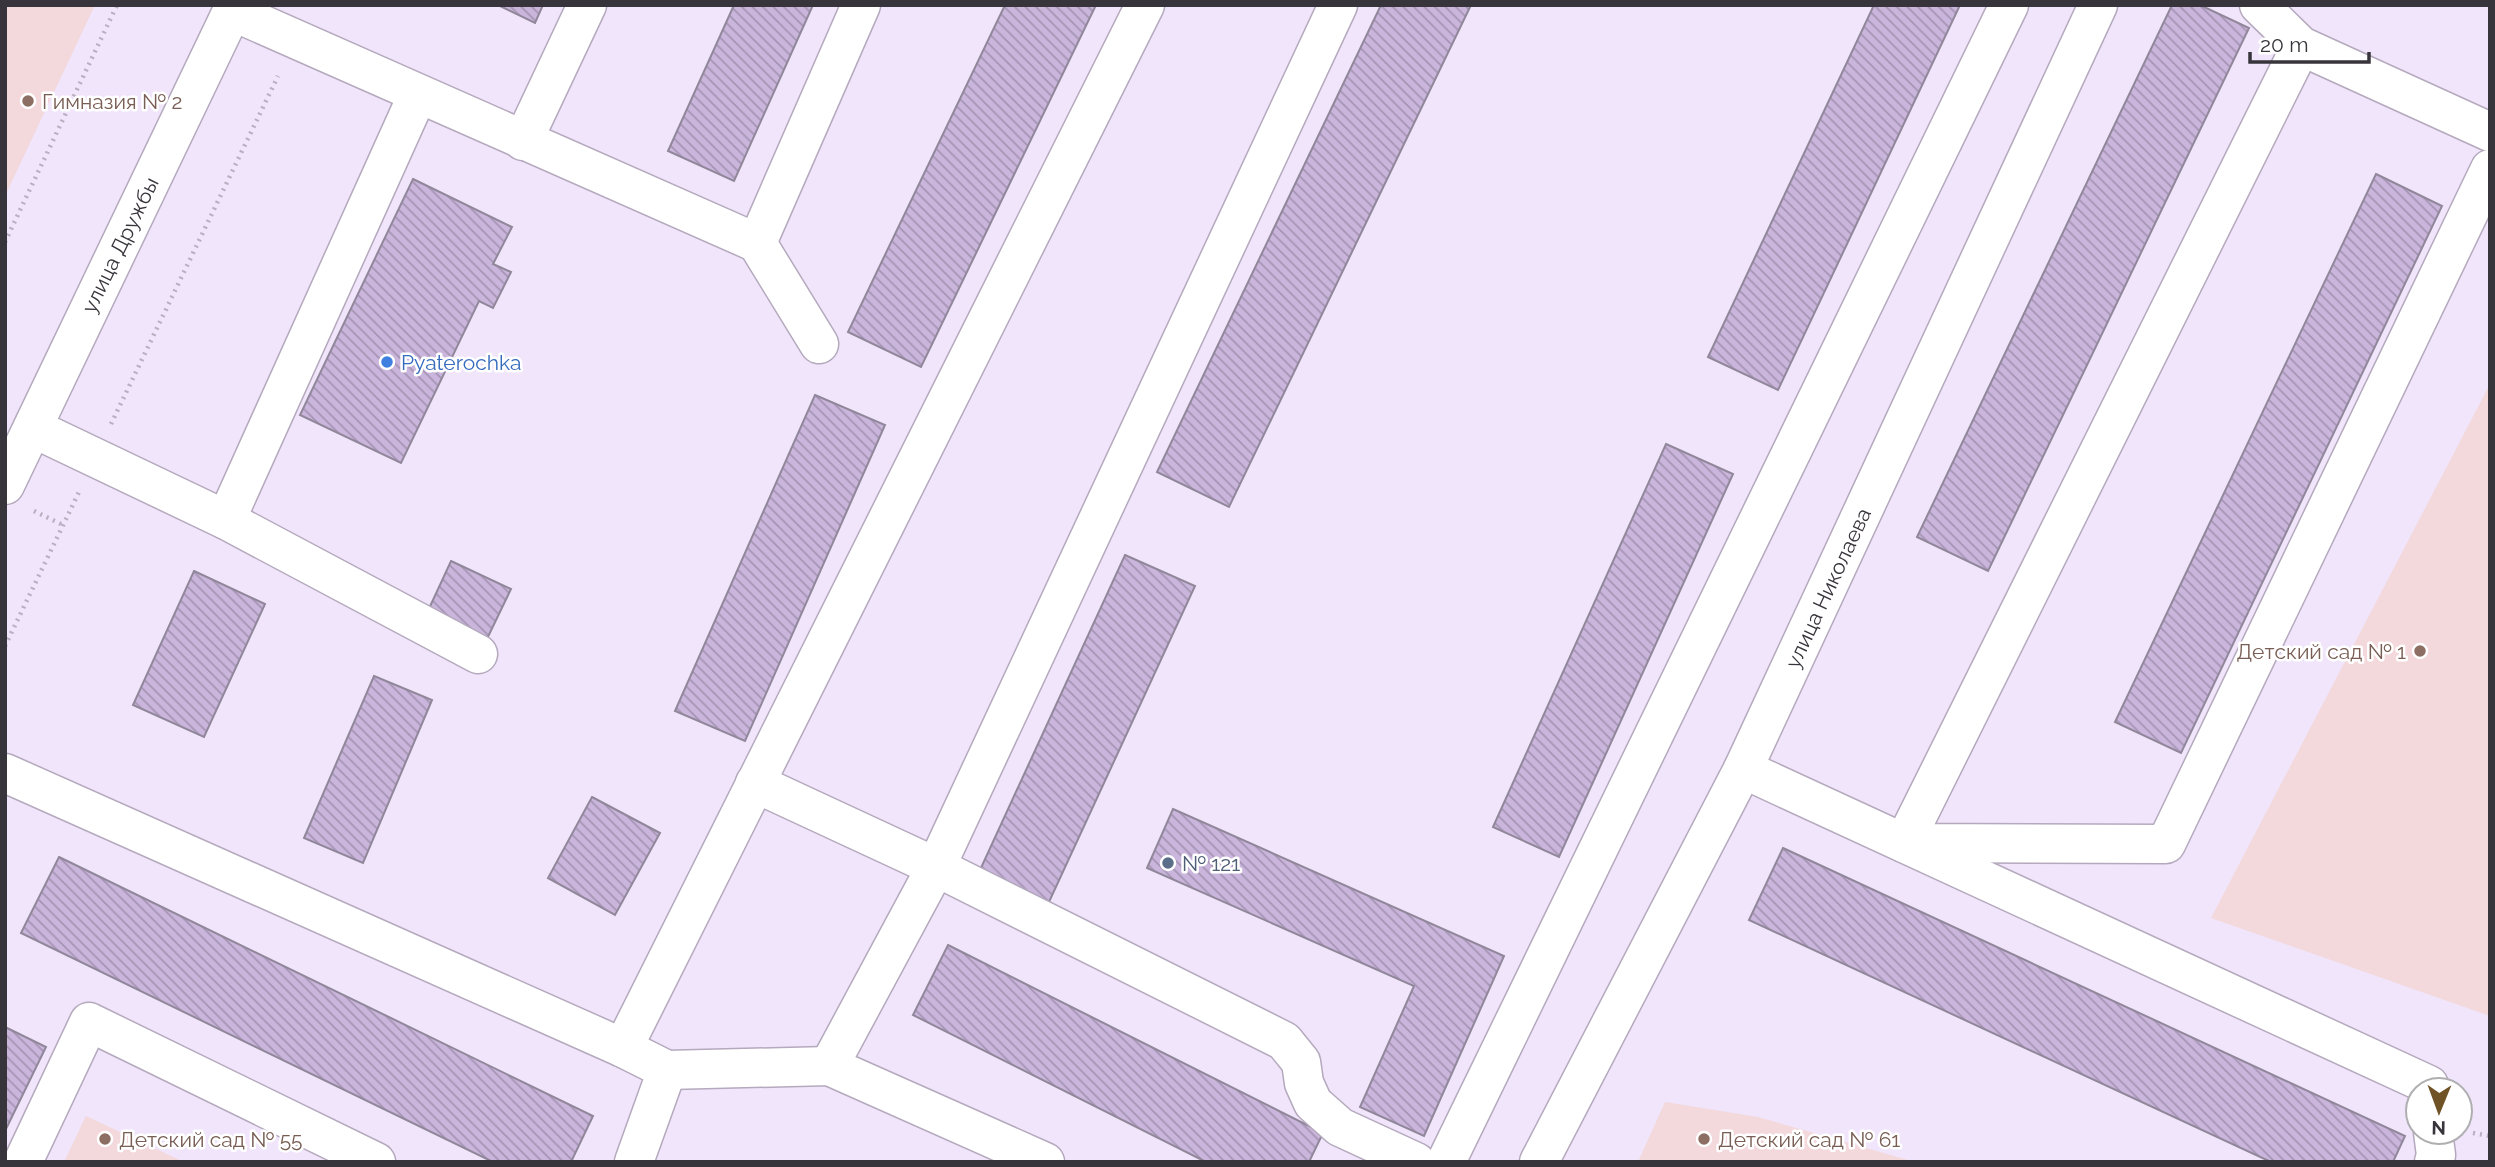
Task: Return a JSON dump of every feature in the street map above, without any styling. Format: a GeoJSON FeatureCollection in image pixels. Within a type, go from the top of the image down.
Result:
{"type":"FeatureCollection","features":[{"type":"Feature","properties":{"kind":"main road"},"geometry":{"type":"LineString","coordinates":[[523,141],[587,5]]}},
{"type":"Feature","properties":{"kind":"main road"},"geometry":{"type":"LineString","coordinates":[[757,243],[862,5]]}},
{"type":"Feature","properties":{"kind":"main road"},"geometry":{"type":"LineString","coordinates":[[623,1048],[1145,5]]}},
{"type":"Feature","properties":{"kind":"main road"},"geometry":{"type":"LineString","coordinates":[[829,1066],[936,867],[1338,5]]}},
{"type":"Feature","properties":{"kind":"main road"},"geometry":{"type":"LineString","coordinates":[[1446,1162],[2009,5]]}},
{"type":"Feature","properties":{"kind":"main road","name":"улица Николаева"},"geometry":{"type":"LineString","coordinates":[[1539,1162],[1743,769],[2098,5]]}},
{"type":"Feature","properties":{"kind":"main road"},"geometry":{"type":"LineString","coordinates":[[2259,5],[2301,46],[2490,132]]}},
{"type":"Feature","properties":{"kind":"main road"},"geometry":{"type":"LineString","coordinates":[[234,8],[418,94],[757,243],[819,344]]}},
{"type":"Feature","properties":{"kind":"main road","name":"улица Дружбы"},"geometry":{"type":"LineString","coordinates":[[17,497],[33,428],[234,8]]}},
{"type":"Feature","properties":{"kind":"main road"},"geometry":{"type":"LineString","coordinates":[[1904,843],[2301,46]]}},
{"type":"Feature","properties":{"kind":"main road"},"geometry":{"type":"LineString","coordinates":[[226,520],[418,94]]}},
{"type":"Feature","properties":{"kind":"main road"},"geometry":{"type":"LineString","coordinates":[[1904,843],[2166,844],[2490,169]]}},
{"type":"Feature","properties":{"kind":"main road"},"geometry":{"type":"LineString","coordinates":[[33,428],[226,520],[478,654]]}},
{"type":"Feature","properties":{"kind":"main road"},"geometry":{"type":"LineString","coordinates":[[1743,769],[2409,1076]]}},
{"type":"Feature","properties":{"kind":"main road"},"geometry":{"type":"LineString","coordinates":[[5,773],[667,1070],[829,1066],[1045,1162]]}},
{"type":"Feature","properties":{"kind":"main road"},"geometry":{"type":"LineString","coordinates":[[755,783],[936,867],[1284,1041],[1301,1062],[1304,1083],[1313,1102],[1340,1127],[1416,1162]]}},
{"type":"Feature","properties":{"kind":"main road"},"geometry":{"type":"LineString","coordinates":[[23,1162],[89,1022],[376,1162]]}},
{"type":"Feature","properties":{"kind":"main road"},"geometry":{"type":"LineString","coordinates":[[634,1162],[667,1070]]}},
{"type":"Feature","properties":{"kind":"path"},"geometry":{"type":"LineString","coordinates":[[5,242],[117,5]]}},
{"type":"Feature","properties":{"kind":"path"},"geometry":{"type":"LineString","coordinates":[[5,646],[296,39]]}},
{"type":"Feature","properties":{"kind":"path"},"geometry":{"type":"LineString","coordinates":[[17,497],[63,525]]}},
{"type":"Feature","properties":{"kind":"shaded area","name":"Гимназия № 2"},"geometry":{"type":"Polygon","coordinates":[[[5,5],[95,5],[5,196],[5,5]]]}},
{"type":"Feature","properties":{"kind":"shaded area","name":"Детский сад № 1"},"geometry":{"type":"Polygon","coordinates":[[[2490,384],[2490,1016],[2211,918],[2490,384]]]}},
{"type":"Feature","properties":{"kind":"shaded area","name":"Детский сад № 61"},"geometry":{"type":"Polygon","coordinates":[[[1665,1102],[1758,1117],[1915,1162],[1638,1162],[1665,1102]]]}},
{"type":"Feature","properties":{"kind":"shaded area","name":"Детский сад № 55"},"geometry":{"type":"Polygon","coordinates":[[[86,1116],[184,1162],[64,1162],[86,1116]]]}},
{"type":"Feature","properties":{"kind":"building"},"geometry":{"type":"Polygon","coordinates":[[[498,5],[543,5],[535,23],[498,5]]]}},
{"type":"Feature","properties":{"kind":"building"},"geometry":{"type":"Polygon","coordinates":[[[734,5],[813,5],[734,181],[668,151],[734,5]]]}},
{"type":"Feature","properties":{"kind":"building"},"geometry":{"type":"Polygon","coordinates":[[[1005,5],[1096,5],[921,367],[848,332],[1005,5]]]}},
{"type":"Feature","properties":{"kind":"building"},"geometry":{"type":"Polygon","coordinates":[[[1381,5],[1471,5],[1229,507],[1157,472],[1381,5]]]}},
{"type":"Feature","properties":{"kind":"building"},"geometry":{"type":"Polygon","coordinates":[[[1874,5],[1960,5],[1778,390],[1708,357],[1874,5]]]}},
{"type":"Feature","properties":{"kind":"building"},"geometry":{"type":"Polygon","coordinates":[[[2172,5],[2200,5],[2249,28],[1988,571],[1917,537],[2172,5]]]}},
{"type":"Feature","properties":{"kind":"building"},"geometry":{"type":"Polygon","coordinates":[[[2376,174],[2442,206],[2181,753],[2115,722],[2376,174]]]}},
{"type":"Feature","properties":{"kind":"building","name":"Pyaterochka"},"geometry":{"type":"Polygon","coordinates":[[[413,179],[512,227],[493,264],[511,272],[493,308],[479,301],[401,463],[300,415],[413,179]]]}},
{"type":"Feature","properties":{"kind":"building"},"geometry":{"type":"Polygon","coordinates":[[[815,395],[885,425],[745,741],[675,711],[815,395]]]}},
{"type":"Feature","properties":{"kind":"building"},"geometry":{"type":"Polygon","coordinates":[[[1666,444],[1733,474],[1559,857],[1493,827],[1666,444]]]}},
{"type":"Feature","properties":{"kind":"building"},"geometry":{"type":"Polygon","coordinates":[[[1125,555],[1195,586],[1049,902],[980,870],[1125,555]]]}},
{"type":"Feature","properties":{"kind":"building"},"geometry":{"type":"Polygon","coordinates":[[[451,561],[511,589],[485,643],[426,615],[451,561]]]}},
{"type":"Feature","properties":{"kind":"building"},"geometry":{"type":"Polygon","coordinates":[[[194,571],[265,604],[204,737],[133,705],[194,571]]]}},
{"type":"Feature","properties":{"kind":"building"},"geometry":{"type":"Polygon","coordinates":[[[374,676],[432,700],[363,863],[304,838],[374,676]]]}},
{"type":"Feature","properties":{"kind":"building"},"geometry":{"type":"Polygon","coordinates":[[[592,797],[660,833],[615,915],[548,878],[592,797]]]}},
{"type":"Feature","properties":{"kind":"building"},"geometry":{"type":"Polygon","coordinates":[[[1173,809],[1504,956],[1424,1136],[1360,1107],[1414,986],[1147,868],[1173,809]]]}},
{"type":"Feature","properties":{"kind":"building"},"geometry":{"type":"Polygon","coordinates":[[[1783,848],[2404,1136],[2404,1138],[2393,1162],[2271,1162],[1749,920],[1783,848]]]}},
{"type":"Feature","properties":{"kind":"building"},"geometry":{"type":"Polygon","coordinates":[[[59,857],[593,1116],[571,1162],[493,1162],[21,933],[59,857]]]}},
{"type":"Feature","properties":{"kind":"building"},"geometry":{"type":"Polygon","coordinates":[[[948,945],[1323,1133],[1309,1162],[1206,1162],[913,1015],[948,945]]]}},
{"type":"Feature","properties":{"kind":"building"},"geometry":{"type":"Polygon","coordinates":[[[5,1027],[46,1047],[5,1131],[5,1027]]]}},
{"type":"Feature","properties":{"kind":"place","name":"Гимназия № 2"},"geometry":{"type":"Point","coordinates":[28,101]}},
{"type":"Feature","properties":{"kind":"place","name":"Pyaterochka"},"geometry":{"type":"Point","coordinates":[387,362]}},
{"type":"Feature","properties":{"kind":"place","name":"Детский сад № 1"},"geometry":{"type":"Point","coordinates":[2420,651]}},
{"type":"Feature","properties":{"kind":"place","name":"№ 121"},"geometry":{"type":"Point","coordinates":[1168,863]}},
{"type":"Feature","properties":{"kind":"place","name":"Детский сад № 55"},"geometry":{"type":"Point","coordinates":[105,1139]}},
{"type":"Feature","properties":{"kind":"place","name":"Детский сад № 61"},"geometry":{"type":"Point","coordinates":[1704,1139]}}]}
